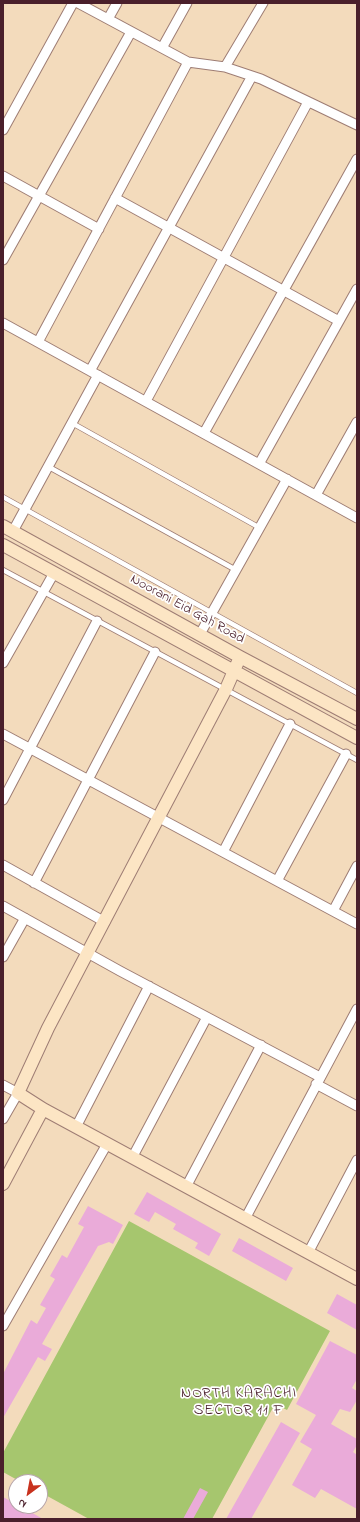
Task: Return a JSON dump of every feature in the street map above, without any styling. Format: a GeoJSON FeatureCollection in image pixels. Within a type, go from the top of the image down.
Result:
{"type":"FeatureCollection","features":[{"type":"Feature","properties":{"kind":"street"},"geometry":{"type":"LineString","coordinates":[[3,130],[73,3]]}},
{"type":"Feature","properties":{"kind":"street"},"geometry":{"type":"LineString","coordinates":[[78,3],[188,62],[224,67],[252,76],[357,125]]}},
{"type":"Feature","properties":{"kind":"street"},"geometry":{"type":"LineString","coordinates":[[108,19],[117,3]]}},
{"type":"Feature","properties":{"kind":"street"},"geometry":{"type":"LineString","coordinates":[[162,48],[187,3]]}},
{"type":"Feature","properties":{"kind":"street"},"geometry":{"type":"LineString","coordinates":[[224,67],[263,3]]}},
{"type":"Feature","properties":{"kind":"street"},"geometry":{"type":"LineString","coordinates":[[3,260],[131,32]]}},
{"type":"Feature","properties":{"kind":"street"},"geometry":{"type":"LineString","coordinates":[[38,342],[188,62]]}},
{"type":"Feature","properties":{"kind":"street"},"geometry":{"type":"LineString","coordinates":[[8,528],[25,510],[49,467],[72,423],[94,373],[168,228],[252,76]]}},
{"type":"Feature","properties":{"kind":"street"},"geometry":{"type":"LineString","coordinates":[[146,402],[308,102]]}},
{"type":"Feature","properties":{"kind":"street"},"geometry":{"type":"LineString","coordinates":[[204,433],[357,159]]}},
{"type":"Feature","properties":{"kind":"street"},"geometry":{"type":"LineString","coordinates":[[3,176],[99,229]]}},
{"type":"Feature","properties":{"kind":"street"},"geometry":{"type":"LineString","coordinates":[[115,198],[168,228],[284,289],[339,321]]}},
{"type":"Feature","properties":{"kind":"street"},"geometry":{"type":"LineString","coordinates":[[259,464],[357,289]]}},
{"type":"Feature","properties":{"kind":"street"},"geometry":{"type":"LineString","coordinates":[[3,323],[357,518]]}},
{"type":"Feature","properties":{"kind":"street"},"geometry":{"type":"LineString","coordinates":[[316,495],[357,422]]}},
{"type":"Feature","properties":{"kind":"street"},"geometry":{"type":"LineString","coordinates":[[200,634],[287,479]]}},
{"type":"Feature","properties":{"kind":"street","name":"Noorani Eid Gah Road"},"geometry":{"type":"LineString","coordinates":[[8,528],[240,657],[357,719]]}},
{"type":"Feature","properties":{"kind":"street"},"geometry":{"type":"LineString","coordinates":[[3,545],[357,738]]}},
{"type":"Feature","properties":{"kind":"street"},"geometry":{"type":"LineString","coordinates":[[3,663],[54,573]]}},
{"type":"Feature","properties":{"kind":"street"},"geometry":{"type":"LineString","coordinates":[[3,800],[97,621]]}},
{"type":"Feature","properties":{"kind":"street"},"geometry":{"type":"LineString","coordinates":[[34,882],[155,652]]}},
{"type":"Feature","properties":{"kind":"street"},"geometry":{"type":"LineString","coordinates":[[3,1119],[18,1093],[48,1028],[226,689],[240,657]]}},
{"type":"Feature","properties":{"kind":"street"},"geometry":{"type":"LineString","coordinates":[[223,852],[290,724]]}},
{"type":"Feature","properties":{"kind":"street"},"geometry":{"type":"LineString","coordinates":[[3,734],[357,924]]}},
{"type":"Feature","properties":{"kind":"street"},"geometry":{"type":"LineString","coordinates":[[277,881],[346,754]]}},
{"type":"Feature","properties":{"kind":"street"},"geometry":{"type":"LineString","coordinates":[[3,865],[105,922]]}},
{"type":"Feature","properties":{"kind":"street"},"geometry":{"type":"LineString","coordinates":[[333,911],[357,866]]}},
{"type":"Feature","properties":{"kind":"street"},"geometry":{"type":"LineString","coordinates":[[3,906],[87,953],[261,1045],[357,1106]]}},
{"type":"Feature","properties":{"kind":"street"},"geometry":{"type":"LineString","coordinates":[[3,958],[25,918]]}},
{"type":"Feature","properties":{"kind":"street"},"geometry":{"type":"LineString","coordinates":[[76,1127],[149,986]]}},
{"type":"Feature","properties":{"kind":"street"},"geometry":{"type":"LineString","coordinates":[[245,1219],[357,1009]]}},
{"type":"Feature","properties":{"kind":"street"},"geometry":{"type":"LineString","coordinates":[[132,1158],[207,1017]]}},
{"type":"Feature","properties":{"kind":"street"},"geometry":{"type":"LineString","coordinates":[[186,1187],[261,1045]]}},
{"type":"Feature","properties":{"kind":"street"},"geometry":{"type":"LineString","coordinates":[[3,1085],[132,1158],[357,1279]]}},
{"type":"Feature","properties":{"kind":"street"},"geometry":{"type":"LineString","coordinates":[[3,1184],[43,1109]]}},
{"type":"Feature","properties":{"kind":"street"},"geometry":{"type":"LineString","coordinates":[[3,1326],[107,1144]]}},
{"type":"Feature","properties":{"kind":"street"},"geometry":{"type":"LineString","coordinates":[[308,1253],[357,1160]]}},
{"type":"Feature","properties":{"kind":"lane"},"geometry":{"type":"LineString","coordinates":[[72,423],[260,528]]}},
{"type":"Feature","properties":{"kind":"lane"},"geometry":{"type":"LineString","coordinates":[[49,467],[236,570]]}},
{"type":"Feature","properties":{"kind":"lane"},"geometry":{"type":"LineString","coordinates":[[3,498],[357,693]]}},
{"type":"Feature","properties":{"kind":"lane"},"geometry":{"type":"LineString","coordinates":[[3,570],[357,760]]}},
{"type":"Feature","properties":{"kind":"green space"},"geometry":{"type":"Polygon","coordinates":[[[129,1221],[330,1331],[287,1410],[275,1404],[212,1519],[89,1519],[48,1496],[48,1474],[8,1475],[3,1472],[3,1453],[129,1221]]]}},
{"type":"Feature","properties":{"kind":"building"},"geometry":{"type":"Polygon","coordinates":[[[147,1192],[221,1234],[209,1256],[195,1248],[198,1243],[173,1229],[176,1224],[155,1212],[149,1222],[134,1214],[147,1192]]]}},
{"type":"Feature","properties":{"kind":"building"},"geometry":{"type":"Polygon","coordinates":[[[88,1206],[123,1225],[113,1244],[109,1242],[98,1246],[42,1344],[52,1349],[45,1361],[38,1357],[3,1418],[3,1374],[31,1320],[37,1324],[46,1308],[40,1305],[55,1279],[50,1276],[62,1255],[67,1258],[84,1227],[78,1224],[88,1206]]]}},
{"type":"Feature","properties":{"kind":"building"},"geometry":{"type":"Polygon","coordinates":[[[239,1238],[293,1268],[286,1281],[232,1251],[239,1238]]]}},
{"type":"Feature","properties":{"kind":"building"},"geometry":{"type":"Polygon","coordinates":[[[337,1294],[357,1305],[357,1330],[327,1313],[337,1294]]]}},
{"type":"Feature","properties":{"kind":"building"},"geometry":{"type":"Polygon","coordinates":[[[330,1341],[357,1355],[357,1379],[352,1388],[357,1391],[357,1400],[350,1412],[340,1409],[331,1424],[357,1439],[357,1445],[353,1452],[357,1455],[357,1509],[321,1489],[315,1498],[292,1485],[312,1449],[300,1442],[316,1415],[296,1404],[330,1341]]]}},
{"type":"Feature","properties":{"kind":"building"},"geometry":{"type":"Polygon","coordinates":[[[281,1422],[300,1433],[251,1519],[226,1519],[281,1422]]]}},
{"type":"Feature","properties":{"kind":"building"},"geometry":{"type":"Polygon","coordinates":[[[200,1488],[208,1492],[193,1519],[183,1519],[200,1488]]]}},
{"type":"Feature","properties":{"kind":"building"},"geometry":{"type":"Polygon","coordinates":[[[3,1497],[8,1500],[8,1514],[34,1514],[43,1519],[3,1519],[3,1497]]]}},
{"type":"Feature","properties":{"kind":"district","name":"NORTH KARACHI SECTOR 11 F"},"geometry":{"type":"Point","coordinates":[239,1404]}}]}
